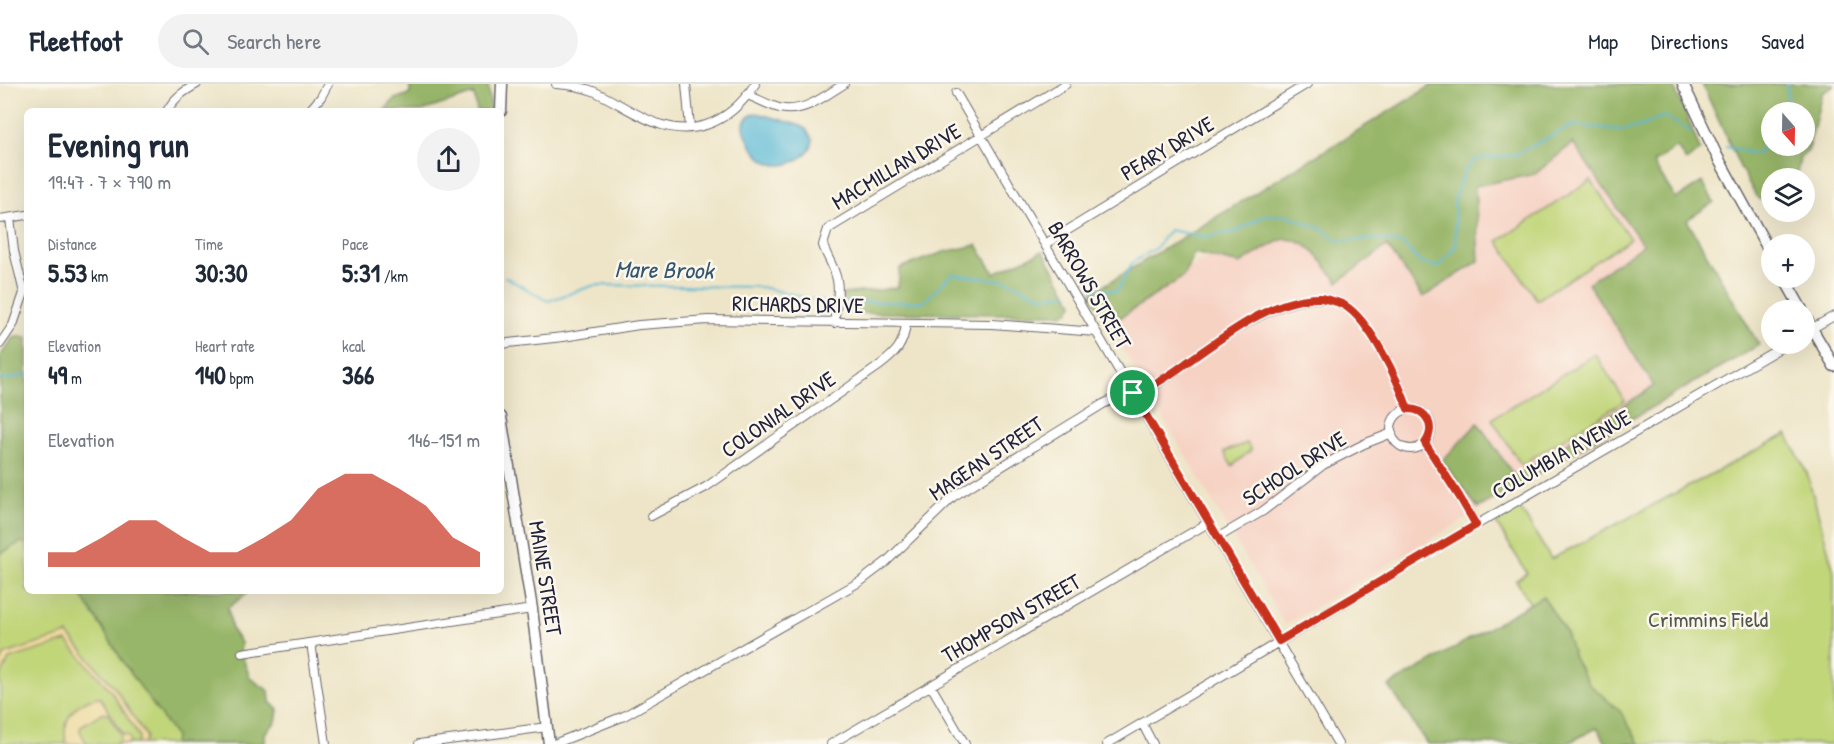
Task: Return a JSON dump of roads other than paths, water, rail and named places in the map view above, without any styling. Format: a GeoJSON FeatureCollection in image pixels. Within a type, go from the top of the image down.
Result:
{"type":"FeatureCollection","features":[{"type":"Feature","properties":{"kind":"street"},"geometry":{"type":"LineString","coordinates":[[169,108],[183,92],[197,84]]}},
{"type":"Feature","properties":{"kind":"street"},"geometry":{"type":"LineString","coordinates":[[312,108],[321,98],[328,84]]}},
{"type":"Feature","properties":{"kind":"street"},"geometry":{"type":"LineString","coordinates":[[501,108],[502,84]]}},
{"type":"Feature","properties":{"kind":"street"},"geometry":{"type":"LineString","coordinates":[[556,84],[593,87],[630,111],[661,126],[678,129],[717,120],[734,109],[755,84]]}},
{"type":"Feature","properties":{"kind":"street"},"geometry":{"type":"LineString","coordinates":[[686,84],[690,128]]}},
{"type":"Feature","properties":{"kind":"street"},"geometry":{"type":"LineString","coordinates":[[748,95],[776,107],[796,109],[810,104],[844,84]]}},
{"type":"Feature","properties":{"kind":"street","name":"MACMILLAN DRIVE"},"geometry":{"type":"LineString","coordinates":[[834,322],[837,301],[836,273],[823,245],[828,229],[1066,84]]}},
{"type":"Feature","properties":{"kind":"street","name":"PEARY DRIVE"},"geometry":{"type":"LineString","coordinates":[[1045,244],[1307,84]]}},
{"type":"Feature","properties":{"kind":"street"},"geometry":{"type":"LineString","coordinates":[[1683,84],[1717,156],[1761,236]]}},
{"type":"Feature","properties":{"kind":"street","name":"BARROWS STREET"},"geometry":{"type":"LineString","coordinates":[[956,93],[1338,744]]}},
{"type":"Feature","properties":{"kind":"street"},"geometry":{"type":"LineString","coordinates":[[0,219],[24,216]]}},
{"type":"Feature","properties":{"kind":"street"},"geometry":{"type":"LineString","coordinates":[[10,218],[16,260],[24,285]]}},
{"type":"Feature","properties":{"kind":"street"},"geometry":{"type":"LineString","coordinates":[[0,344],[13,326],[24,296]]}},
{"type":"Feature","properties":{"kind":"street","name":"MAGEAN STREET"},"geometry":{"type":"LineString","coordinates":[[554,744],[624,716],[855,585],[874,572],[931,517],[967,487],[1103,404],[1157,384],[1238,328],[1270,311],[1298,300],[1321,298],[1345,306],[1359,318],[1391,368],[1408,409]]}},
{"type":"Feature","properties":{"kind":"street"},"geometry":{"type":"LineString","coordinates":[[1815,327],[1834,316]]}},
{"type":"Feature","properties":{"kind":"street","name":"RICHARDS DRIVE"},"geometry":{"type":"LineString","coordinates":[[504,345],[639,325],[685,321],[1038,326],[1096,332]]}},
{"type":"Feature","properties":{"kind":"street","name":"COLONIAL DRIVE"},"geometry":{"type":"LineString","coordinates":[[651,516],[706,487],[879,366],[901,345],[906,323]]}},
{"type":"Feature","properties":{"kind":"street"},"geometry":{"type":"LineString","coordinates":[[1815,339],[1834,366]]}},
{"type":"Feature","properties":{"kind":"street","name":"COLUMBIA AVENUE"},"geometry":{"type":"LineString","coordinates":[[1107,744],[1770,354]]}},
{"type":"Feature","properties":{"kind":"street"},"geometry":{"type":"LineString","coordinates":[[1408,409],[1418,410],[1428,420],[1431,430],[1425,443],[1417,447],[1405,447],[1396,441],[1392,433],[1395,417],[1408,409]]}},
{"type":"Feature","properties":{"kind":"street","name":"SCHOOL DRIVE"},"geometry":{"type":"LineString","coordinates":[[1217,538],[1263,511],[1323,465],[1364,444],[1392,433]]}},
{"type":"Feature","properties":{"kind":"street","name":"MAINE STREET"},"geometry":{"type":"LineString","coordinates":[[504,436],[532,609],[549,744]]}},
{"type":"Feature","properties":{"kind":"street"},"geometry":{"type":"LineString","coordinates":[[1425,443],[1476,525]]}},
{"type":"Feature","properties":{"kind":"street","name":"THOMPSON STREET"},"geometry":{"type":"LineString","coordinates":[[831,744],[1208,523]]}},
{"type":"Feature","properties":{"kind":"street"},"geometry":{"type":"LineString","coordinates":[[242,652],[532,609]]}},
{"type":"Feature","properties":{"kind":"street"},"geometry":{"type":"LineString","coordinates":[[311,643],[326,744]]}},
{"type":"Feature","properties":{"kind":"street"},"geometry":{"type":"LineString","coordinates":[[931,686],[965,744]]}},
{"type":"Feature","properties":{"kind":"street"},"geometry":{"type":"LineString","coordinates":[[1142,723],[1153,744]]}},
{"type":"Feature","properties":{"kind":"street"},"geometry":{"type":"LineString","coordinates":[[419,744],[547,728]]}},
{"type":"Feature","properties":{"kind":"water"},"geometry":{"type":"Polygon","coordinates":[[[757,113],[806,129],[813,140],[810,150],[796,161],[783,165],[771,164],[761,158],[752,147],[744,127],[746,119],[757,113]]]}},
{"type":"Feature","properties":{"kind":"waterway","name":"Mare Brook"},"geometry":{"type":"LineString","coordinates":[[1787,84],[1788,102]]}},
{"type":"Feature","properties":{"kind":"waterway","name":"Mare Brook"},"geometry":{"type":"LineString","coordinates":[[1082,291],[1091,288],[1117,291],[1132,263],[1156,248],[1169,230],[1205,237],[1235,232],[1266,215],[1289,216],[1320,228],[1339,241],[1378,239],[1403,244],[1421,263],[1438,267],[1456,246],[1454,199],[1464,172],[1476,159],[1515,155],[1573,125],[1622,130],[1642,126],[1664,116],[1692,132]]}},
{"type":"Feature","properties":{"kind":"waterway","name":"Mare Brook"},"geometry":{"type":"LineString","coordinates":[[1726,147],[1756,154],[1761,149]]}},
{"type":"Feature","properties":{"kind":"waterway","name":"Mare Brook"},"geometry":{"type":"LineString","coordinates":[[843,302],[924,302],[952,274],[1009,281],[1039,296],[1068,294]]}},
{"type":"Feature","properties":{"kind":"waterway","name":"Mare Brook"},"geometry":{"type":"LineString","coordinates":[[505,277],[548,301],[595,285],[761,287],[831,302]]}},
{"type":"Feature","properties":{"kind":"waterway","name":"Mare Brook"},"geometry":{"type":"LineString","coordinates":[[0,378],[5,380],[24,375]]}},
{"type":"Feature","properties":{"kind":"park label","name":"Crimmins Field"},"geometry":{"type":"Point","coordinates":[1708,619]}}]}
